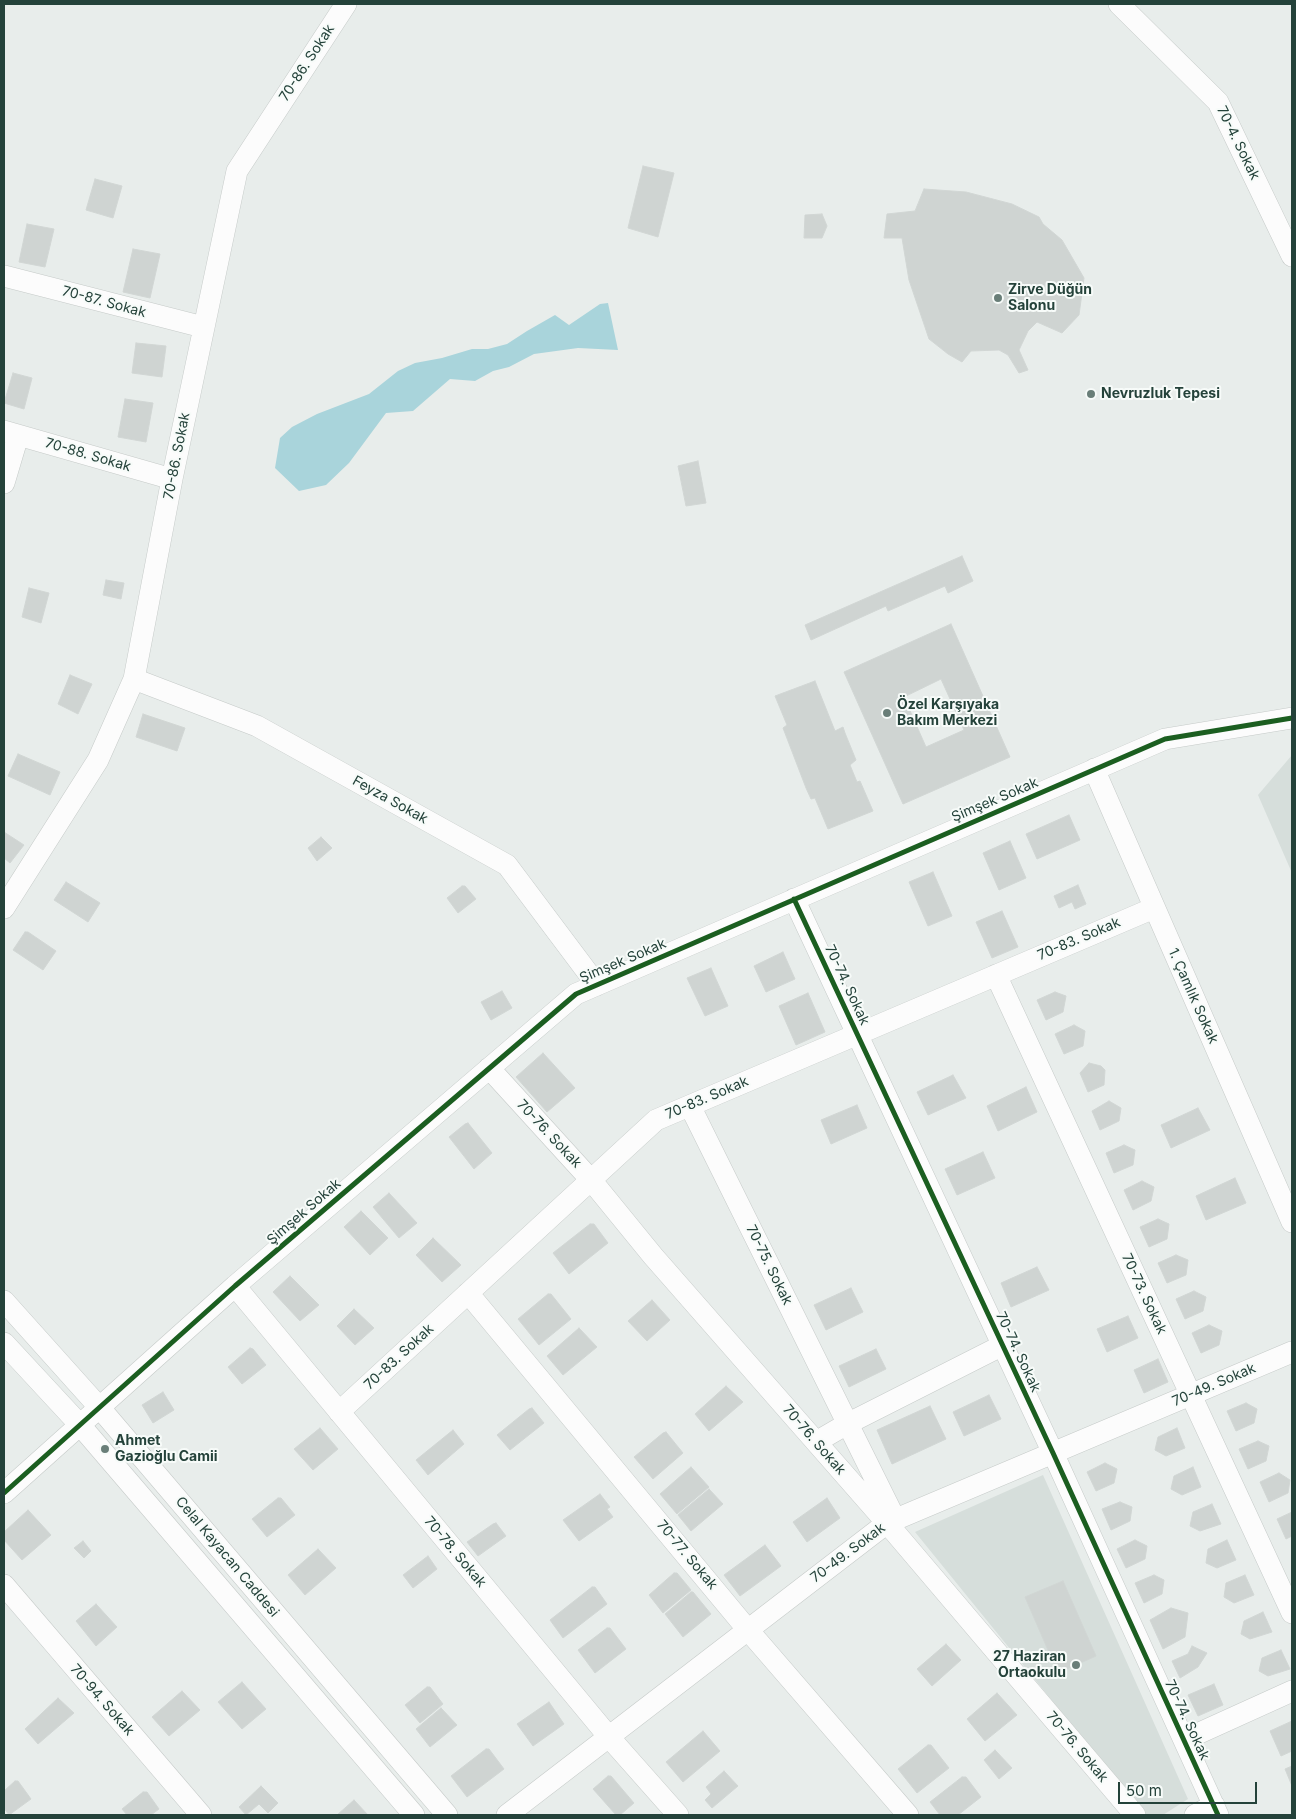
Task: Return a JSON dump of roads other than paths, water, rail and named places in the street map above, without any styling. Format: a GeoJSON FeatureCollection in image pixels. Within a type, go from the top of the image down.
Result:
{"type":"FeatureCollection","features":[{"type":"Feature","properties":{"kind":"street","name":"70-86. Sokak"},"geometry":{"type":"LineString","coordinates":[[4,908],[98,760],[134,679],[172,479],[237,171],[346,4]]}},
{"type":"Feature","properties":{"kind":"street","name":"70-4. Sokak"},"geometry":{"type":"LineString","coordinates":[[1119,4],[1218,102],[1292,256]]}},
{"type":"Feature","properties":{"kind":"street","name":"70-87. Sokak"},"geometry":{"type":"LineString","coordinates":[[4,276],[203,327]]}},
{"type":"Feature","properties":{"kind":"street","name":"70-88. Sokak"},"geometry":{"type":"LineString","coordinates":[[11,434],[172,479]]}},
{"type":"Feature","properties":{"kind":"street"},"geometry":{"type":"LineString","coordinates":[[4,484],[11,434]]}},
{"type":"Feature","properties":{"kind":"street","name":"Feyza Sokak"},"geometry":{"type":"LineString","coordinates":[[134,679],[257,726],[507,865],[597,985]]}},
{"type":"Feature","properties":{"kind":"street","name":"Şimşek Sokak"},"geometry":{"type":"LineString","coordinates":[[4,1493],[235,1286],[576,994],[1165,739],[1292,718]]}},
{"type":"Feature","properties":{"kind":"street","name":"1. Çamlık Sokak"},"geometry":{"type":"LineString","coordinates":[[1094,769],[1292,1222]]}},
{"type":"Feature","properties":{"kind":"street","name":"70-74. Sokak"},"geometry":{"type":"LineString","coordinates":[[794,899],[1003,1345],[1216,1810]]}},
{"type":"Feature","properties":{"kind":"street","name":"70-83. Sokak"},"geometry":{"type":"LineString","coordinates":[[339,1412],[656,1120],[1154,908]]}},
{"type":"Feature","properties":{"kind":"street","name":"70-73. Sokak"},"geometry":{"type":"LineString","coordinates":[[996,975],[1292,1613]]}},
{"type":"Feature","properties":{"kind":"street","name":"70-76. Sokak"},"geometry":{"type":"LineString","coordinates":[[489,1068],[592,1180],[652,1256],[816,1442],[891,1521],[1135,1815]]}},
{"type":"Feature","properties":{"kind":"street","name":"70-75. Sokak"},"geometry":{"type":"LineString","coordinates":[[690,1106],[848,1424],[891,1521]]}},
{"type":"Feature","properties":{"kind":"street","name":"70-78. Sokak"},"geometry":{"type":"LineString","coordinates":[[235,1286],[609,1737],[678,1815]]}},
{"type":"Feature","properties":{"kind":"street","name":"70-77. Sokak"},"geometry":{"type":"LineString","coordinates":[[468,1293],[748,1630],[908,1815]]}},
{"type":"Feature","properties":{"kind":"street","name":"Celal Kayacan Caddesi"},"geometry":{"type":"LineString","coordinates":[[4,1301],[99,1408],[448,1815]]}},
{"type":"Feature","properties":{"kind":"street","name":"Celal Kayacan Caddesi"},"geometry":{"type":"LineString","coordinates":[[4,1343],[80,1425],[414,1815]]}},
{"type":"Feature","properties":{"kind":"street"},"geometry":{"type":"LineString","coordinates":[[816,1442],[1003,1345]]}},
{"type":"Feature","properties":{"kind":"street","name":"70-49. Sokak"},"geometry":{"type":"LineString","coordinates":[[507,1815],[891,1521],[1292,1352]]}},
{"type":"Feature","properties":{"kind":"street","name":"70-94. Sokak"},"geometry":{"type":"LineString","coordinates":[[4,1585],[201,1815]]}},
{"type":"Feature","properties":{"kind":"street"},"geometry":{"type":"LineString","coordinates":[[1184,1740],[1292,1692]]}},
{"type":"Feature","properties":{"kind":"street"},"geometry":{"type":"LineString","coordinates":[[1195,1815],[1216,1810]]}},
{"type":"Feature","properties":{"kind":"water"},"geometry":{"type":"Polygon","coordinates":[[[608,303],[618,350],[578,348],[534,354],[509,367],[493,371],[475,381],[450,379],[413,411],[386,413],[349,463],[326,485],[299,491],[275,468],[280,438],[292,427],[317,414],[369,394],[398,371],[415,363],[442,358],[472,349],[488,349],[507,344],[555,315],[569,325],[600,304],[608,303]]]}},
{"type":"Feature","properties":{"kind":"place","name":"Zirve Düğün Salonu"},"geometry":{"type":"Point","coordinates":[998,298]}},
{"type":"Feature","properties":{"kind":"place","name":"Nevruzluk Tepesi"},"geometry":{"type":"Point","coordinates":[1091,394]}},
{"type":"Feature","properties":{"kind":"place","name":"Özel Karşıyaka Bakım Merkezi"},"geometry":{"type":"Point","coordinates":[887,713]}},
{"type":"Feature","properties":{"kind":"place","name":"Ahmet Gazioğlu Camii"},"geometry":{"type":"Point","coordinates":[105,1449]}},
{"type":"Feature","properties":{"kind":"place","name":"27 Haziran Ortaokulu"},"geometry":{"type":"Point","coordinates":[1076,1665]}}]}
